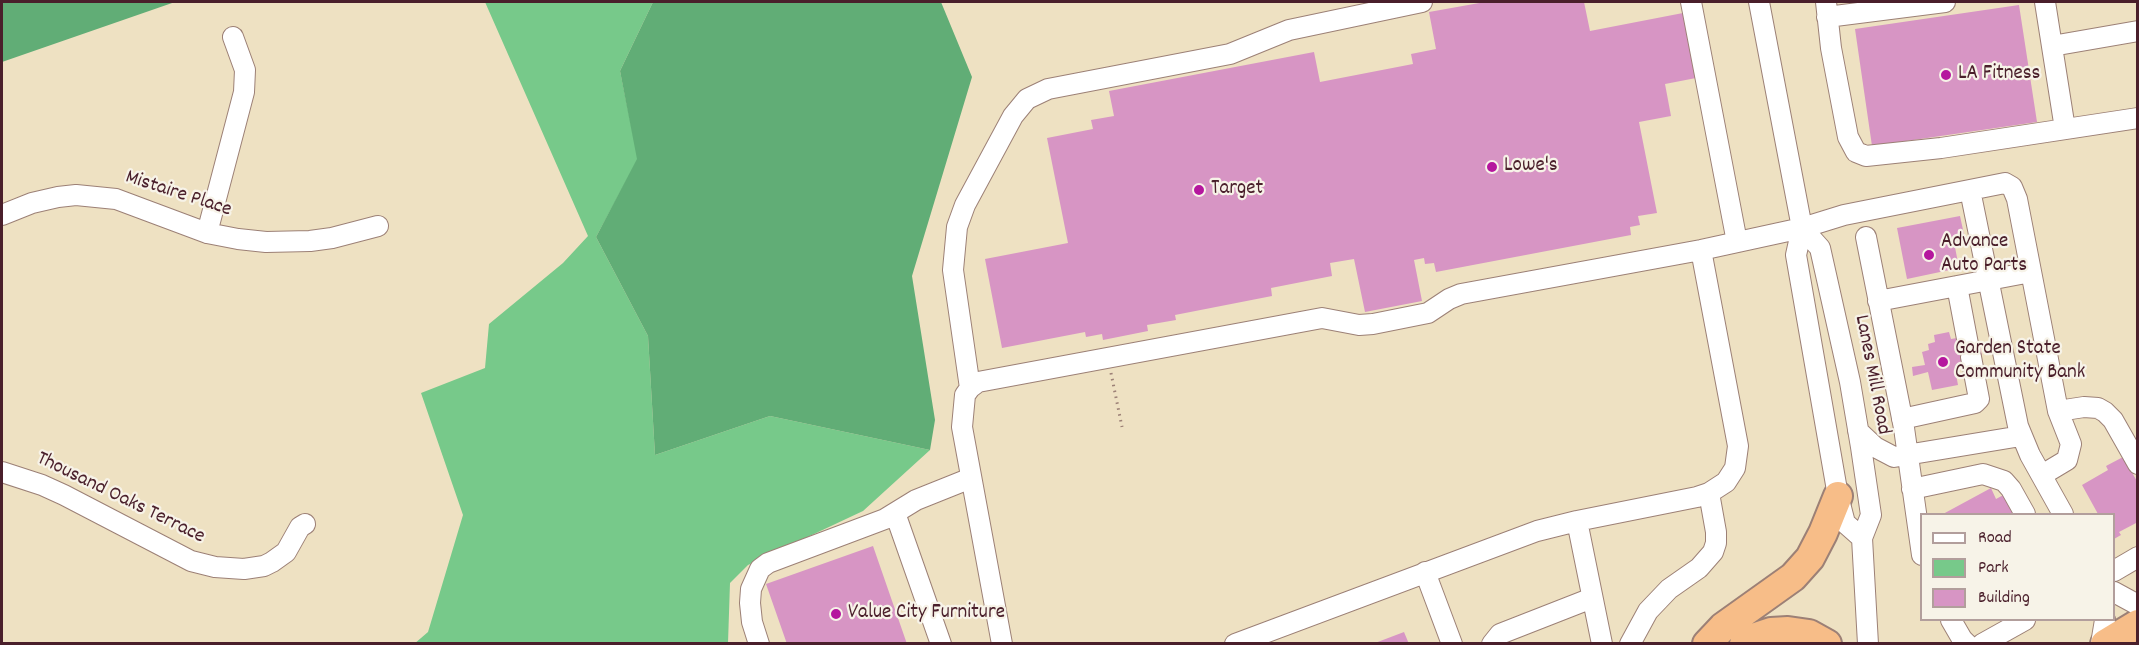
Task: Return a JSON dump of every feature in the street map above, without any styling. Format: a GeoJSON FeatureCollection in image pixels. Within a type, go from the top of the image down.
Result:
{"type":"FeatureCollection","features":[{"type":"Feature","properties":{"kind":"highway"},"geometry":{"type":"LineString","coordinates":[[1707,644],[1723,627],[1793,577],[1810,558],[1838,496]]}},
{"type":"Feature","properties":{"kind":"highway"},"geometry":{"type":"LineString","coordinates":[[2103,644],[2138,624]]}},
{"type":"Feature","properties":{"kind":"highway"},"geometry":{"type":"LineString","coordinates":[[1744,644],[1753,638],[1771,632],[1788,631],[1809,634],[1827,644]]}},
{"type":"Feature","properties":{"kind":"street"},"geometry":{"type":"LineString","coordinates":[[970,388],[953,270],[957,228],[965,206],[1013,116],[1027,99],[1048,89],[1230,54],[1289,30],[1422,2]]}},
{"type":"Feature","properties":{"kind":"street"},"geometry":{"type":"LineString","coordinates":[[1691,2],[1737,242]]}},
{"type":"Feature","properties":{"kind":"street","name":"Lanes Mill Road"},"geometry":{"type":"LineString","coordinates":[[1759,2],[1802,228],[1796,255],[1838,496],[1845,523],[1862,538]]}},
{"type":"Feature","properties":{"kind":"street"},"geometry":{"type":"LineString","coordinates":[[1945,2],[1827,9],[1831,48],[1848,137],[1856,152],[1866,156],[1941,148],[2138,118]]}},
{"type":"Feature","properties":{"kind":"street"},"geometry":{"type":"LineString","coordinates":[[2045,2],[2065,129]]}},
{"type":"Feature","properties":{"kind":"street"},"geometry":{"type":"LineString","coordinates":[[2052,46],[2138,31]]}},
{"type":"Feature","properties":{"kind":"street"},"geometry":{"type":"LineString","coordinates":[[207,232],[244,92],[243,63],[233,36]]}},
{"type":"Feature","properties":{"kind":"street"},"geometry":{"type":"LineString","coordinates":[[1002,644],[961,419],[965,395],[978,382],[1326,317],[1359,325],[1373,324],[1428,313],[1461,294],[1701,250],[1802,228],[1844,215],[2006,183],[2012,187],[2017,199],[2058,411],[2071,444],[2067,460],[2042,475]]}},
{"type":"Feature","properties":{"kind":"street"},"geometry":{"type":"LineString","coordinates":[[1971,190],[2014,411],[2021,436],[2062,513]]}},
{"type":"Feature","properties":{"kind":"street","name":"Mistaire Place"},"geometry":{"type":"LineString","coordinates":[[2,215],[32,203],[58,197],[98,196],[133,205],[207,232],[238,239],[281,242],[332,238],[378,226]]}},
{"type":"Feature","properties":{"kind":"street","name":"Lanes Mill Road"},"geometry":{"type":"LineString","coordinates":[[1802,228],[1820,248],[1850,382],[1858,431],[1871,515],[1862,538],[1868,644]]}},
{"type":"Feature","properties":{"kind":"street"},"geometry":{"type":"LineString","coordinates":[[1866,237],[1902,419],[1901,456],[1912,489],[1920,542]]}},
{"type":"Feature","properties":{"kind":"street"},"geometry":{"type":"LineString","coordinates":[[1236,643],[1537,531],[1709,493],[1726,482],[1738,459],[1738,446],[1701,250]]}},
{"type":"Feature","properties":{"kind":"street"},"geometry":{"type":"LineString","coordinates":[[1878,301],[2031,272]]}},
{"type":"Feature","properties":{"kind":"street"},"geometry":{"type":"LineString","coordinates":[[1902,419],[1975,403],[1979,399],[1957,286]]}},
{"type":"Feature","properties":{"kind":"street"},"geometry":{"type":"LineString","coordinates":[[2058,411],[2085,406],[2098,408],[2105,412],[2113,420],[2138,464]]}},
{"type":"Feature","properties":{"kind":"street"},"geometry":{"type":"LineString","coordinates":[[1858,431],[1875,447],[1901,456]]}},
{"type":"Feature","properties":{"kind":"street"},"geometry":{"type":"LineString","coordinates":[[1867,489],[1877,472],[1901,456],[2021,436]]}},
{"type":"Feature","properties":{"kind":"street","name":"Thousand Oaks Terrace"},"geometry":{"type":"LineString","coordinates":[[2,472],[57,491],[191,561],[215,567],[244,569],[264,566],[286,552],[300,527],[305,524]]}},
{"type":"Feature","properties":{"kind":"street"},"geometry":{"type":"LineString","coordinates":[[1912,489],[1969,476],[1989,475],[2004,481],[2024,513]]}},
{"type":"Feature","properties":{"kind":"street"},"geometry":{"type":"LineString","coordinates":[[759,644],[752,622],[750,603],[751,589],[760,569],[768,563],[895,513],[916,500],[971,478]]}},
{"type":"Feature","properties":{"kind":"street"},"geometry":{"type":"LineString","coordinates":[[1630,644],[1642,621],[1654,605],[1669,589],[1699,568],[1713,552],[1716,532],[1709,493]]}},
{"type":"Feature","properties":{"kind":"street"},"geometry":{"type":"LineString","coordinates":[[895,513],[940,644]]}},
{"type":"Feature","properties":{"kind":"street"},"geometry":{"type":"LineString","coordinates":[[1577,521],[1602,644]]}},
{"type":"Feature","properties":{"kind":"street"},"geometry":{"type":"LineString","coordinates":[[2115,570],[2138,557]]}},
{"type":"Feature","properties":{"kind":"street"},"geometry":{"type":"LineString","coordinates":[[1425,572],[1452,644]]}},
{"type":"Feature","properties":{"kind":"street"},"geometry":{"type":"LineString","coordinates":[[2115,593],[2138,605]]}},
{"type":"Feature","properties":{"kind":"street"},"geometry":{"type":"LineString","coordinates":[[1492,644],[1500,634],[1592,598]]}},
{"type":"Feature","properties":{"kind":"street"},"geometry":{"type":"LineString","coordinates":[[1952,621],[1967,644]]}},
{"type":"Feature","properties":{"kind":"street"},"geometry":{"type":"LineString","coordinates":[[1982,644],[2023,621]]}},
{"type":"Feature","properties":{"kind":"street"},"geometry":{"type":"LineString","coordinates":[[2103,644],[2105,621]]}},
{"type":"Feature","properties":{"kind":"path"},"geometry":{"type":"LineString","coordinates":[[1112,356],[1110,367],[1122,427]]}},
{"type":"Feature","properties":{"kind":"green space"},"geometry":{"type":"Polygon","coordinates":[[[2,2],[175,2],[2,62],[2,2]]]}},
{"type":"Feature","properties":{"kind":"green space"},"geometry":{"type":"Polygon","coordinates":[[[485,2],[653,2],[620,71],[638,159],[596,237],[648,336],[655,455],[770,416],[930,450],[863,511],[748,565],[730,583],[728,643],[414,644],[428,632],[463,515],[421,393],[485,368],[489,324],[563,263],[588,236],[485,2]]]}},
{"type":"Feature","properties":{"kind":"green space"},"geometry":{"type":"Polygon","coordinates":[[[653,2],[941,2],[972,77],[912,276],[935,420],[930,450],[770,416],[655,455],[648,336],[596,237],[637,159],[620,71],[653,2]]]}},
{"type":"Feature","properties":{"kind":"building"},"geometry":{"type":"Polygon","coordinates":[[[1485,2],[1584,2],[1590,31],[1683,13],[1696,78],[1665,84],[1671,116],[1639,122],[1657,213],[1638,216],[1640,225],[1630,227],[1631,235],[1436,272],[1434,263],[1425,264],[1424,258],[1414,260],[1422,301],[1365,312],[1354,259],[1330,263],[1332,276],[1271,288],[1272,296],[1175,315],[1176,320],[1147,325],[1148,331],[1103,340],[1102,334],[1086,337],[1085,332],[1002,348],[985,259],[1068,243],[1047,138],[1093,129],[1091,120],[1114,116],[1109,91],[1314,52],[1320,82],[1413,64],[1411,54],[1436,49],[1429,12],[1485,2]]]}},
{"type":"Feature","properties":{"kind":"building","name":"LA Fitness"},"geometry":{"type":"Polygon","coordinates":[[[2019,5],[2037,122],[1872,146],[1855,29],[2019,5]]]}},
{"type":"Feature","properties":{"kind":"building","name":"Advance Auto Parts"},"geometry":{"type":"Polygon","coordinates":[[[1960,216],[1965,239],[1954,242],[1959,268],[1907,279],[1897,228],[1960,216]]]}},
{"type":"Feature","properties":{"kind":"building","name":"Garden State Community Bank"},"geometry":{"type":"Polygon","coordinates":[[[1949,332],[1951,339],[1957,338],[1959,345],[1979,342],[1982,355],[1962,359],[1963,367],[1955,369],[1958,385],[1932,390],[1928,372],[1913,376],[1912,367],[1925,365],[1922,352],[1929,350],[1928,344],[1935,342],[1934,335],[1949,332]]]}},
{"type":"Feature","properties":{"kind":"building"},"geometry":{"type":"Polygon","coordinates":[[[2123,457],[2138,483],[2138,522],[2119,532],[2121,535],[2115,538],[2115,513],[2097,513],[2082,485],[2108,470],[2106,466],[2123,457]]]}},
{"type":"Feature","properties":{"kind":"building"},"geometry":{"type":"Polygon","coordinates":[[[1991,488],[1996,499],[2009,492],[2019,510],[2012,513],[1945,513],[1991,488]]]}},
{"type":"Feature","properties":{"kind":"building","name":"Value City Furniture"},"geometry":{"type":"Polygon","coordinates":[[[873,546],[907,644],[787,644],[766,584],[873,546]]]}},
{"type":"Feature","properties":{"kind":"building"},"geometry":{"type":"Polygon","coordinates":[[[1404,632],[1409,644],[1375,644],[1375,643],[1404,632]]]}},
{"type":"Feature","properties":{"kind":"place","name":"LA Fitness"},"geometry":{"type":"Point","coordinates":[1946,75]}},
{"type":"Feature","properties":{"kind":"place","name":"Lowe's"},"geometry":{"type":"Point","coordinates":[1492,167]}},
{"type":"Feature","properties":{"kind":"place","name":"Target"},"geometry":{"type":"Point","coordinates":[1199,190]}},
{"type":"Feature","properties":{"kind":"place","name":"Advance Auto Parts"},"geometry":{"type":"Point","coordinates":[1929,255]}},
{"type":"Feature","properties":{"kind":"place","name":"Garden State Community Bank"},"geometry":{"type":"Point","coordinates":[1943,362]}},
{"type":"Feature","properties":{"kind":"place","name":"Value City Furniture"},"geometry":{"type":"Point","coordinates":[836,614]}}]}
